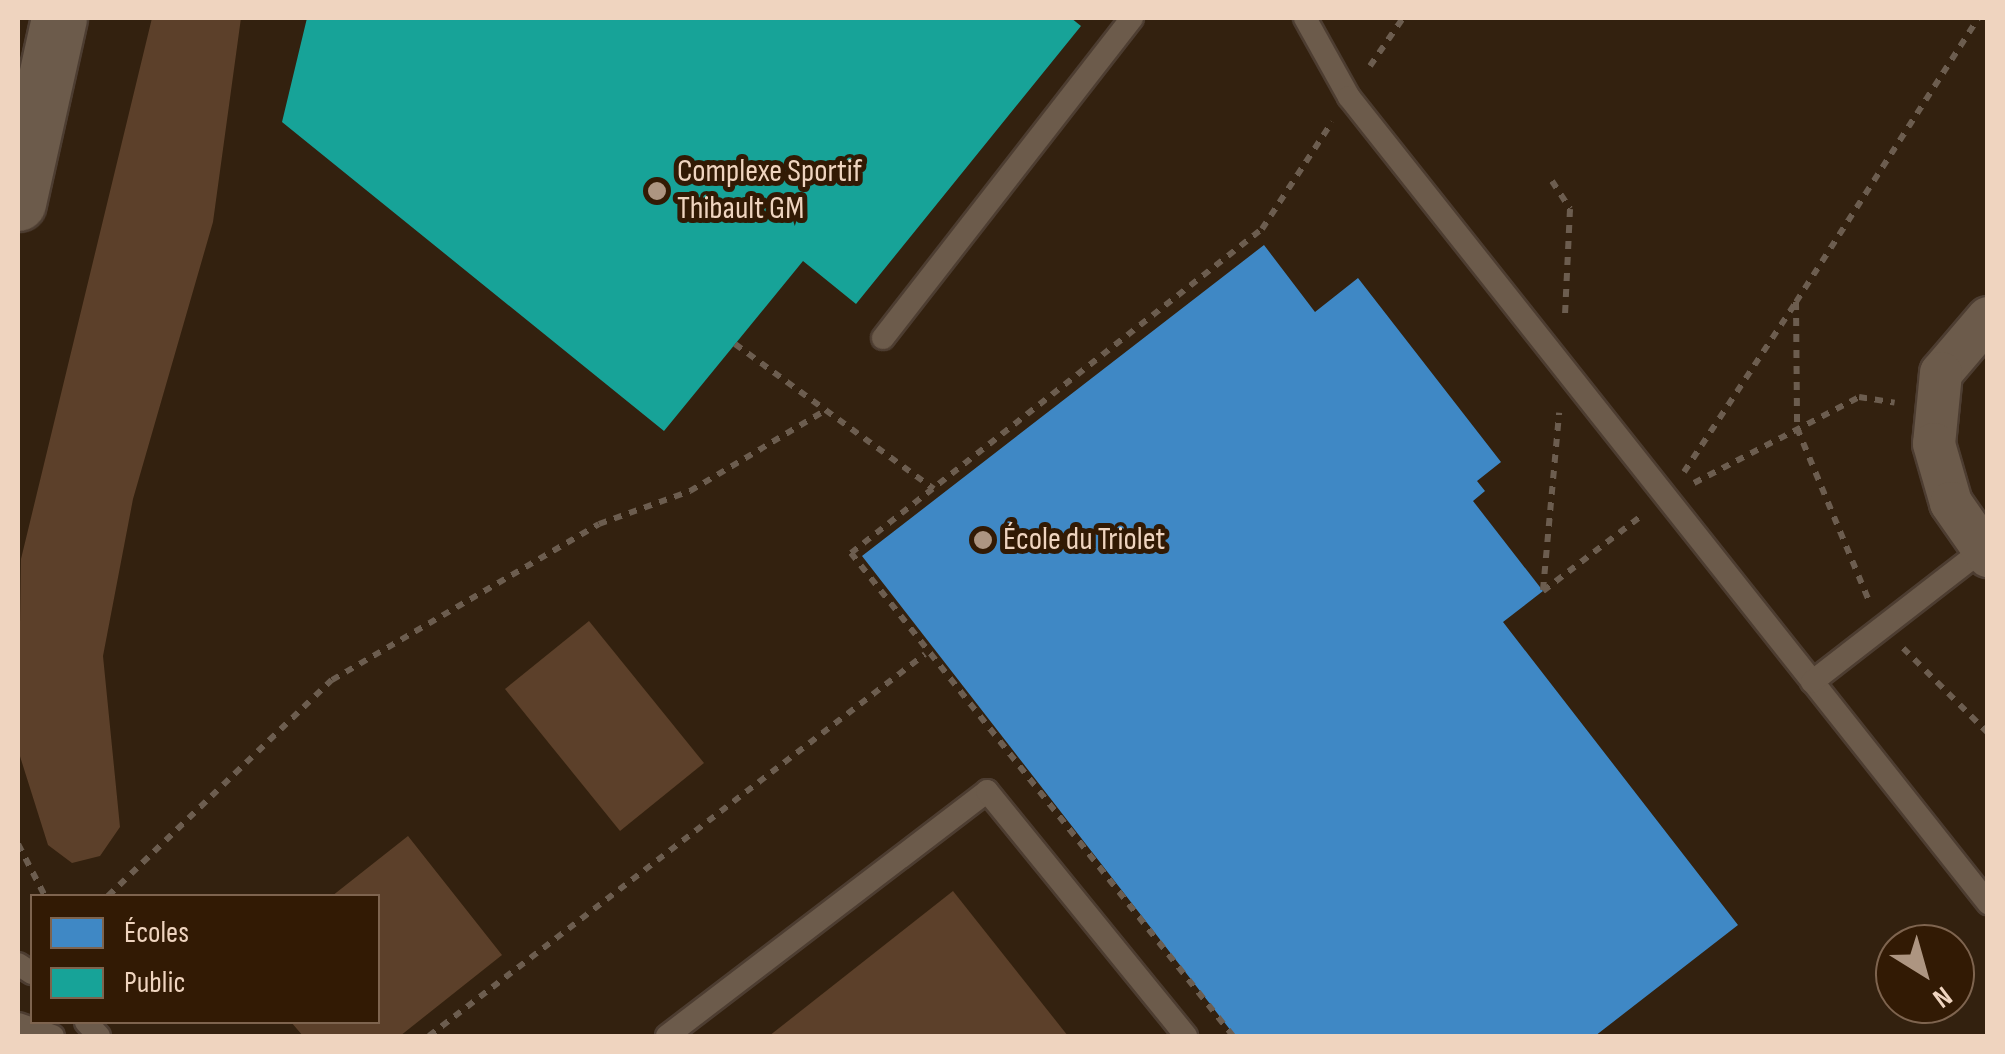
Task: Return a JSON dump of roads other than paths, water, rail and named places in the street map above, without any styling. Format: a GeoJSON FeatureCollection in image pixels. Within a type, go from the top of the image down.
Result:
{"type":"FeatureCollection","features":[{"type":"Feature","properties":{"kind":"main road"},"geometry":{"type":"LineString","coordinates":[[18,203],[59,18]]}},
{"type":"Feature","properties":{"kind":"street"},"geometry":{"type":"LineString","coordinates":[[1985,553],[1938,476],[1934,408],[1942,374],[1988,318]]}},
{"type":"Feature","properties":{"kind":"lane"},"geometry":{"type":"LineString","coordinates":[[883,338],[1132,18]]}},
{"type":"Feature","properties":{"kind":"lane"},"geometry":{"type":"LineString","coordinates":[[1305,18],[1349,97],[1988,903]]}},
{"type":"Feature","properties":{"kind":"lane"},"geometry":{"type":"LineString","coordinates":[[1812,682],[1985,553]]}},
{"type":"Feature","properties":{"kind":"lane"},"geometry":{"type":"LineString","coordinates":[[668,1036],[987,792],[1186,1036]]}},
{"type":"Feature","properties":{"kind":"lane"},"geometry":{"type":"LineString","coordinates":[[18,1024],[53,1036]]}},
{"type":"Feature","properties":{"kind":"place","name":"Complexe Sportif Thibault GM"},"geometry":{"type":"Point","coordinates":[657,191]}},
{"type":"Feature","properties":{"kind":"place","name":"École du Triolet"},"geometry":{"type":"Point","coordinates":[983,540]}}]}
